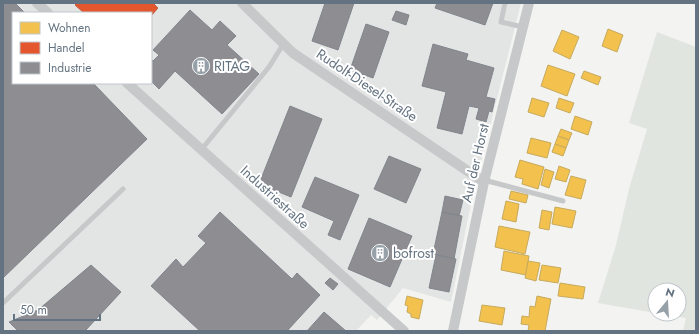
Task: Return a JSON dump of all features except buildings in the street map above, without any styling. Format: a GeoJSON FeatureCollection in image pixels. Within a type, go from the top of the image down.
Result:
{"type":"FeatureCollection","features":[{"type":"Feature","properties":{"kind":"street"},"geometry":{"type":"LineString","coordinates":[[37,3],[47,12]]}},
{"type":"Feature","properties":{"kind":"street","name":"Rudolf-Diesel-Straße"},"geometry":{"type":"LineString","coordinates":[[242,3],[293,52],[484,181]]}},
{"type":"Feature","properties":{"kind":"street","name":"Auf der Horst"},"geometry":{"type":"LineString","coordinates":[[453,331],[484,181],[529,3]]}},
{"type":"Feature","properties":{"kind":"street","name":"Industriestraße"},"geometry":{"type":"LineString","coordinates":[[128,84],[404,331]]}},
{"type":"Feature","properties":{"kind":"lane"},"geometry":{"type":"LineString","coordinates":[[504,3],[500,22],[523,27]]}},
{"type":"Feature","properties":{"kind":"lane"},"geometry":{"type":"LineString","coordinates":[[201,150],[269,66],[284,43]]}},
{"type":"Feature","properties":{"kind":"lane"},"geometry":{"type":"LineString","coordinates":[[484,181],[563,201]]}},
{"type":"Feature","properties":{"kind":"lane"},"geometry":{"type":"LineString","coordinates":[[3,302],[123,189]]}},
{"type":"Feature","properties":{"kind":"shaded area"},"geometry":{"type":"Polygon","coordinates":[[[3,3],[521,3],[473,194],[451,302],[403,288],[377,320],[371,315],[356,331],[3,331],[3,3]]]}},
{"type":"Feature","properties":{"kind":"shaded area"},"geometry":{"type":"Polygon","coordinates":[[[657,32],[696,47],[696,331],[683,331],[685,322],[687,322],[687,282],[647,282],[647,312],[598,303],[616,245],[629,189],[647,129],[629,123],[657,32]]]}},
{"type":"Feature","properties":{"kind":"place","name":"RITAG"},"geometry":{"type":"Point","coordinates":[201,66]}},
{"type":"Feature","properties":{"kind":"place","name":"bofrost"},"geometry":{"type":"Point","coordinates":[380,253]}}]}
